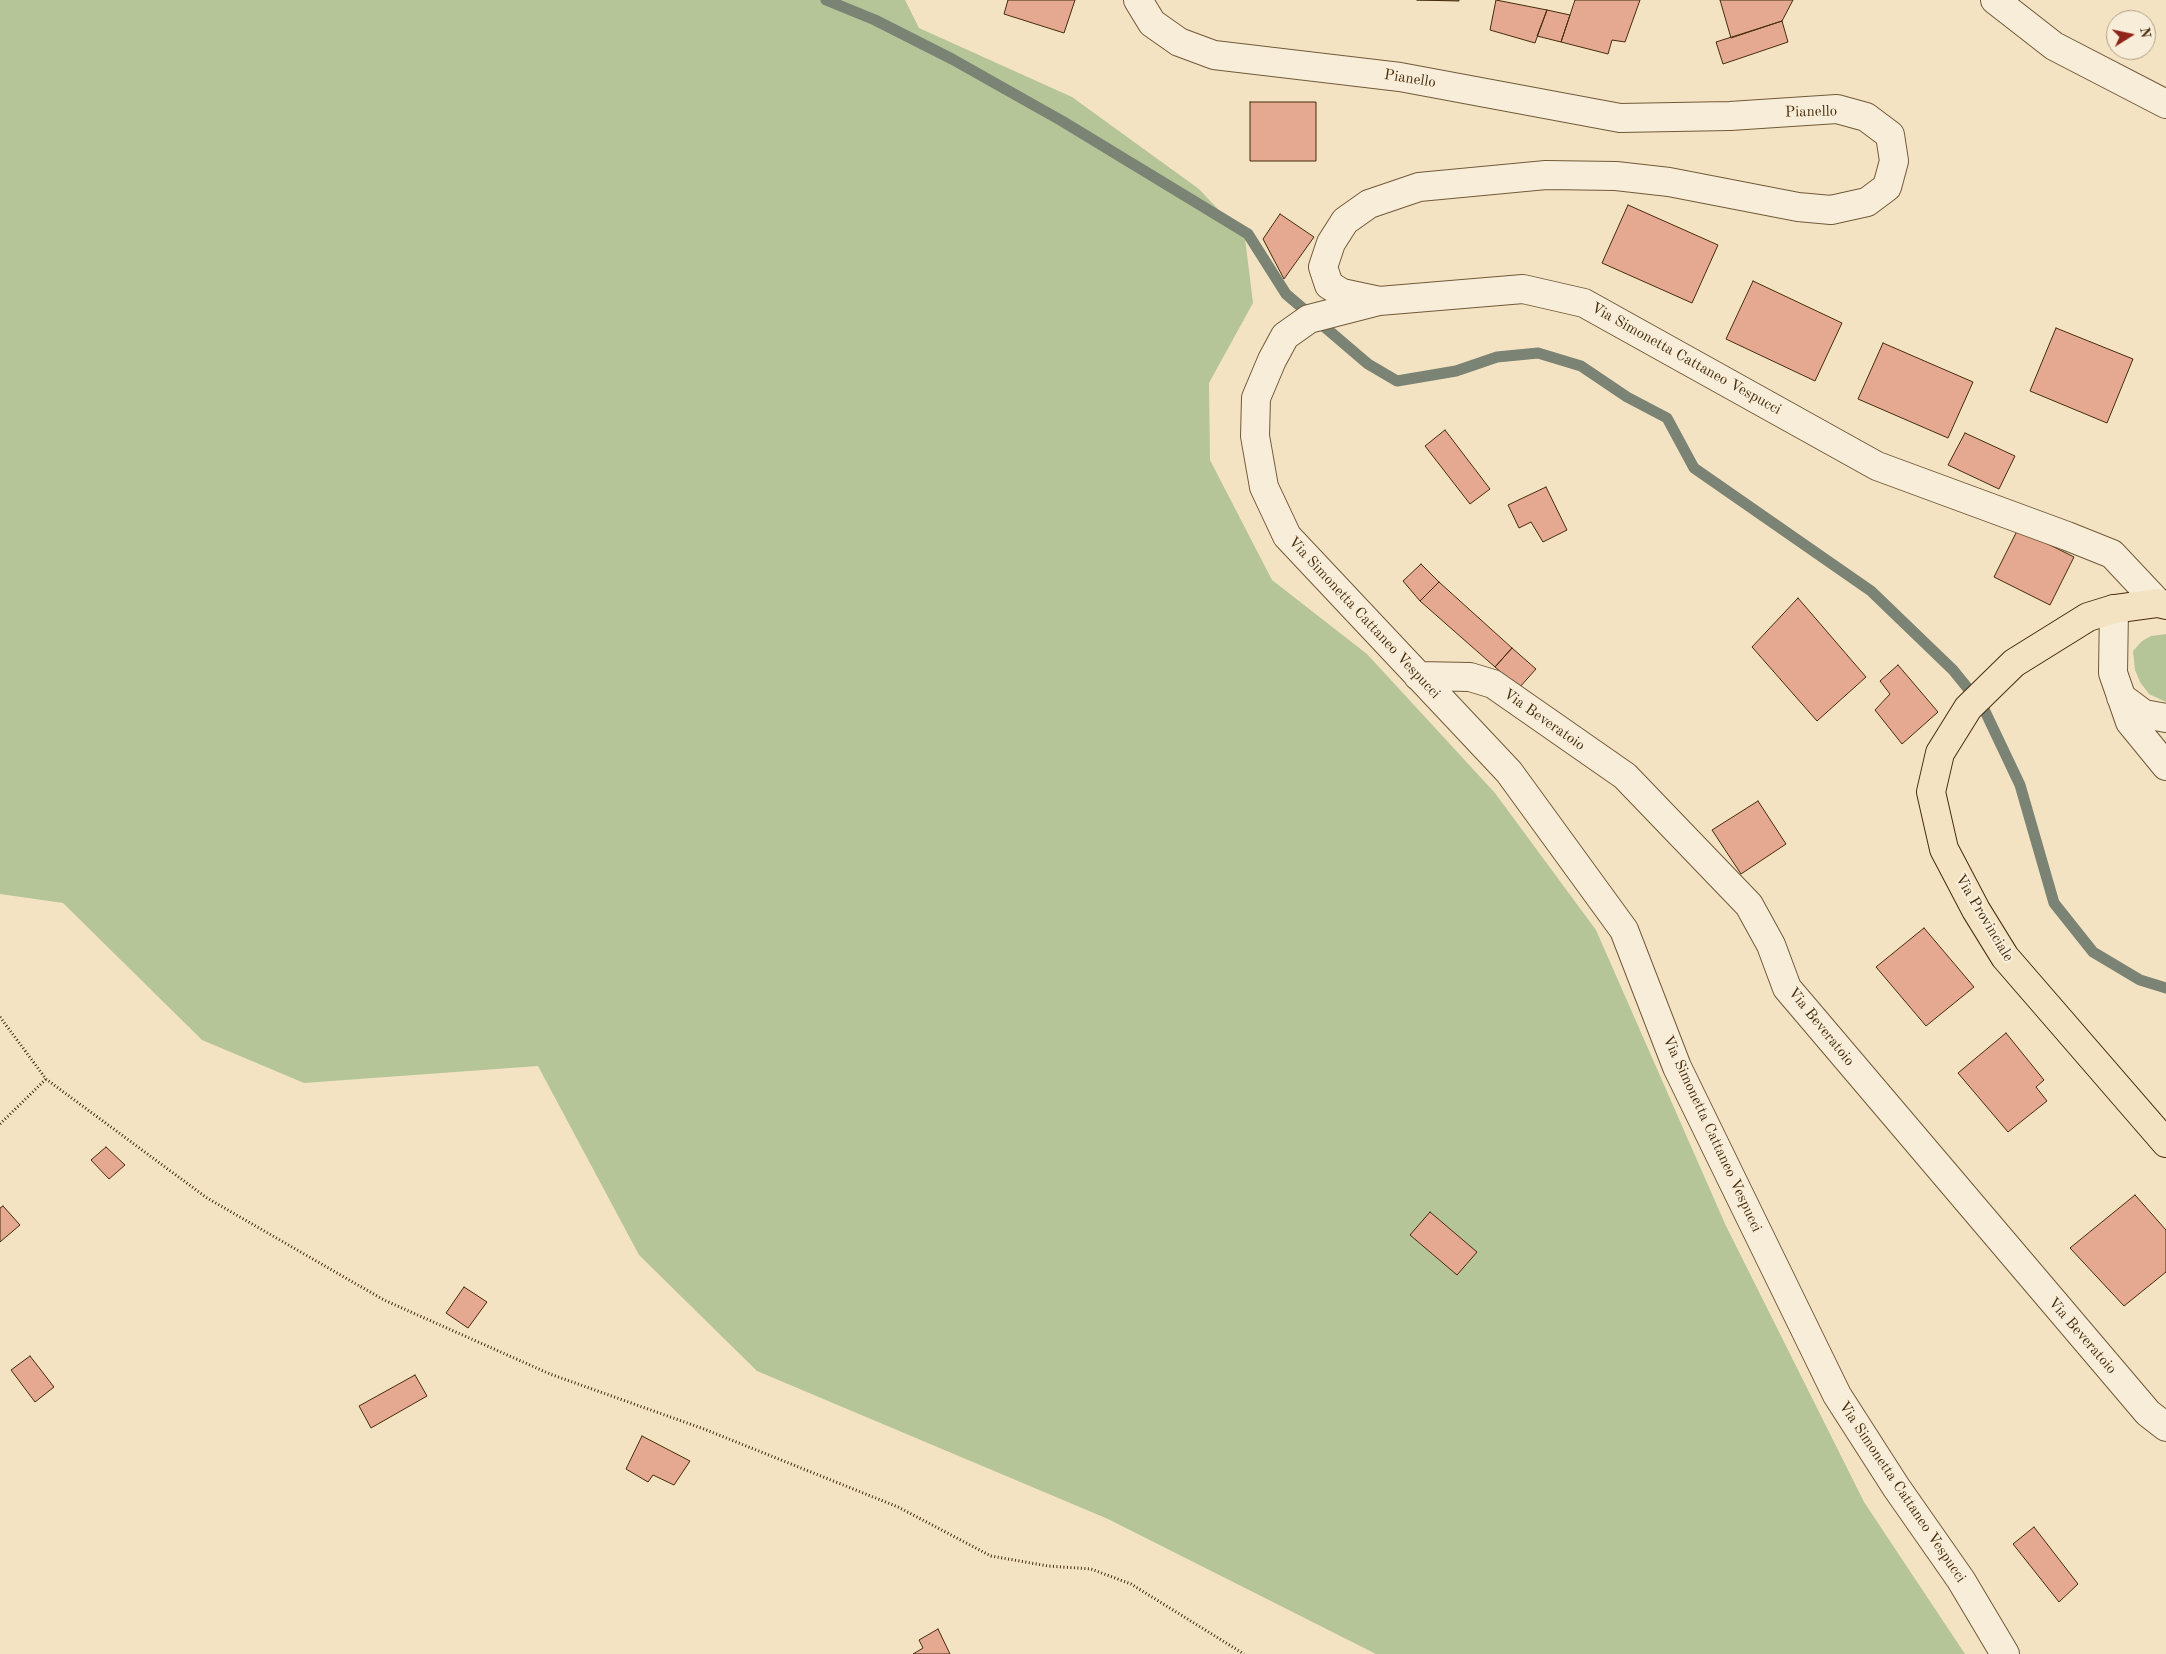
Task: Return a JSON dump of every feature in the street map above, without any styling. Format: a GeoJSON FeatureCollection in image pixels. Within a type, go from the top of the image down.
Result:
{"type":"FeatureCollection","features":[{"type":"Feature","properties":{"kind":"main road","name":"Via Provinciale"},"geometry":{"type":"LineString","coordinates":[[2162,604],[2114,608],[2088,617],[2014,664],[1968,708],[1940,753],[1931,792],[1944,849],[1976,910],[2005,957],[2166,1143]]}},
{"type":"Feature","properties":{"kind":"street","name":"Pianello"},"geometry":{"type":"LineString","coordinates":[[1138,0],[1152,23],[1179,42],[1214,55],[1400,77],[1620,118],[1730,116],[1837,109],[1866,117],[1890,136],[1894,161],[1887,187],[1867,202],[1831,210],[1798,207],[1669,182],[1616,176],[1546,175],[1419,187],[1369,204],[1345,221],[1331,243],[1323,267],[1329,285],[1342,293],[1379,301]]}},
{"type":"Feature","properties":{"kind":"street"},"geometry":{"type":"LineString","coordinates":[[1995,0],[2054,46],[2166,104]]}},
{"type":"Feature","properties":{"kind":"street","name":"Via Simonetta Cattaneo Vespucci"},"geometry":{"type":"LineString","coordinates":[[2005,1654],[1961,1580],[1896,1487],[1837,1395],[1677,1067],[1624,930],[1509,772],[1287,536],[1264,487],[1255,436],[1256,398],[1272,360],[1285,336],[1308,319],[1379,301],[1524,289],[1584,303],[1877,466],[2112,554],[2162,604]]}},
{"type":"Feature","properties":{"kind":"street"},"geometry":{"type":"LineString","coordinates":[[2114,608],[2112,673],[2130,722],[2166,766]]}},
{"type":"Feature","properties":{"kind":"street","name":"Via Beveratoio"},"geometry":{"type":"LineString","coordinates":[[1418,676],[1470,677],[1494,684],[1625,776],[1749,904],[1771,946],[1787,988],[2148,1412],[2166,1427]]}},
{"type":"Feature","properties":{"kind":"street"},"geometry":{"type":"LineString","coordinates":[[2121,697],[2144,714],[2166,718]]}},
{"type":"Feature","properties":{"kind":"path"},"geometry":{"type":"LineString","coordinates":[[0,1017],[46,1079],[207,1198],[384,1300],[550,1374],[704,1429],[898,1508],[991,1556],[1048,1566],[1091,1569],[1131,1584],[1244,1654]]}},
{"type":"Feature","properties":{"kind":"path"},"geometry":{"type":"LineString","coordinates":[[0,1124],[46,1079]]}},
{"type":"Feature","properties":{"kind":"green space"},"geometry":{"type":"Polygon","coordinates":[[[0,0],[905,0],[919,28],[1072,97],[1199,189],[1245,238],[1253,303],[1209,383],[1210,460],[1272,580],[1367,654],[1495,793],[1596,930],[1726,1226],[1864,1502],[1965,1654],[1376,1654],[1108,1519],[757,1371],[639,1255],[538,1066],[304,1083],[202,1040],[63,903],[0,894],[0,0]]]}},
{"type":"Feature","properties":{"kind":"green space"},"geometry":{"type":"Polygon","coordinates":[[[2166,634],[2166,702],[2149,694],[2140,682],[2135,670],[2133,651],[2142,641],[2151,636],[2166,634]]]}},
{"type":"Feature","properties":{"kind":"building"},"geometry":{"type":"Polygon","coordinates":[[[1008,0],[1075,0],[1064,33],[1004,14],[1008,0]]]}},
{"type":"Feature","properties":{"kind":"building"},"geometry":{"type":"Polygon","coordinates":[[[1417,0],[1459,0],[1459,1],[1417,0]]]}},
{"type":"Feature","properties":{"kind":"building"},"geometry":{"type":"Polygon","coordinates":[[[1496,0],[1547,10],[1535,43],[1490,30],[1496,0]]]}},
{"type":"Feature","properties":{"kind":"building"},"geometry":{"type":"Polygon","coordinates":[[[1575,0],[1640,0],[1625,42],[1612,40],[1608,54],[1561,42],[1575,0]]]}},
{"type":"Feature","properties":{"kind":"building"},"geometry":{"type":"Polygon","coordinates":[[[1720,0],[1793,0],[1782,21],[1731,38],[1720,0]]]}},
{"type":"Feature","properties":{"kind":"building"},"geometry":{"type":"Polygon","coordinates":[[[1547,10],[1570,15],[1561,42],[1537,36],[1547,10]]]}},
{"type":"Feature","properties":{"kind":"building"},"geometry":{"type":"Polygon","coordinates":[[[1782,21],[1788,42],[1723,64],[1716,42],[1782,21]]]}},
{"type":"Feature","properties":{"kind":"building"},"geometry":{"type":"Polygon","coordinates":[[[1250,102],[1316,102],[1316,161],[1250,161],[1250,102]]]}},
{"type":"Feature","properties":{"kind":"building"},"geometry":{"type":"Polygon","coordinates":[[[1628,205],[1718,245],[1692,303],[1602,263],[1628,205]]]}},
{"type":"Feature","properties":{"kind":"building"},"geometry":{"type":"Polygon","coordinates":[[[1280,214],[1314,237],[1284,279],[1263,239],[1280,214]]]}},
{"type":"Feature","properties":{"kind":"building"},"geometry":{"type":"Polygon","coordinates":[[[1753,281],[1842,323],[1815,381],[1726,339],[1753,281]]]}},
{"type":"Feature","properties":{"kind":"building"},"geometry":{"type":"Polygon","coordinates":[[[2056,328],[2133,359],[2107,423],[2030,391],[2056,328]]]}},
{"type":"Feature","properties":{"kind":"building"},"geometry":{"type":"Polygon","coordinates":[[[1883,343],[1973,382],[1948,438],[1858,399],[1883,343]]]}},
{"type":"Feature","properties":{"kind":"building"},"geometry":{"type":"Polygon","coordinates":[[[1445,430],[1490,489],[1470,504],[1425,446],[1445,430]]]}},
{"type":"Feature","properties":{"kind":"building"},"geometry":{"type":"Polygon","coordinates":[[[1965,433],[2015,456],[1999,489],[1948,465],[1965,433]]]}},
{"type":"Feature","properties":{"kind":"building"},"geometry":{"type":"Polygon","coordinates":[[[1546,487],[1567,530],[1543,542],[1531,522],[1519,528],[1508,505],[1546,487]]]}},
{"type":"Feature","properties":{"kind":"building"},"geometry":{"type":"Polygon","coordinates":[[[2018,529],[2074,557],[2050,605],[1994,577],[2018,529]]]}},
{"type":"Feature","properties":{"kind":"building"},"geometry":{"type":"Polygon","coordinates":[[[1421,564],[1439,582],[1420,601],[1403,581],[1421,564]]]}},
{"type":"Feature","properties":{"kind":"building"},"geometry":{"type":"Polygon","coordinates":[[[1439,582],[1512,648],[1495,667],[1420,601],[1439,582]]]}},
{"type":"Feature","properties":{"kind":"building"},"geometry":{"type":"Polygon","coordinates":[[[1798,598],[1866,677],[1817,721],[1752,647],[1798,598]]]}},
{"type":"Feature","properties":{"kind":"building"},"geometry":{"type":"Polygon","coordinates":[[[1512,648],[1536,669],[1519,688],[1495,667],[1512,648]]]}},
{"type":"Feature","properties":{"kind":"building"},"geometry":{"type":"Polygon","coordinates":[[[1898,665],[1938,712],[1902,744],[1875,710],[1890,694],[1880,681],[1898,665]]]}},
{"type":"Feature","properties":{"kind":"building"},"geometry":{"type":"Polygon","coordinates":[[[1758,801],[1786,844],[1741,874],[1712,830],[1758,801]]]}},
{"type":"Feature","properties":{"kind":"building"},"geometry":{"type":"Polygon","coordinates":[[[1924,928],[1974,987],[1926,1026],[1876,967],[1924,928]]]}},
{"type":"Feature","properties":{"kind":"building"},"geometry":{"type":"Polygon","coordinates":[[[2006,1033],[2044,1080],[2036,1087],[2047,1101],[2008,1132],[1958,1073],[2006,1033]]]}},
{"type":"Feature","properties":{"kind":"building"},"geometry":{"type":"Polygon","coordinates":[[[106,1147],[125,1165],[109,1179],[91,1160],[106,1147]]]}},
{"type":"Feature","properties":{"kind":"building"},"geometry":{"type":"Polygon","coordinates":[[[2135,1195],[2166,1230],[2166,1272],[2124,1306],[2070,1248],[2135,1195]]]}},
{"type":"Feature","properties":{"kind":"building"},"geometry":{"type":"Polygon","coordinates":[[[3,1206],[20,1225],[0,1242],[0,1208],[3,1206]]]}},
{"type":"Feature","properties":{"kind":"building"},"geometry":{"type":"Polygon","coordinates":[[[1430,1212],[1477,1252],[1457,1275],[1410,1235],[1430,1212]]]}},
{"type":"Feature","properties":{"kind":"building"},"geometry":{"type":"Polygon","coordinates":[[[464,1287],[487,1302],[468,1328],[446,1313],[464,1287]]]}},
{"type":"Feature","properties":{"kind":"building"},"geometry":{"type":"Polygon","coordinates":[[[30,1356],[54,1387],[35,1402],[11,1370],[30,1356]]]}},
{"type":"Feature","properties":{"kind":"building"},"geometry":{"type":"Polygon","coordinates":[[[415,1375],[427,1396],[371,1428],[359,1406],[415,1375]]]}},
{"type":"Feature","properties":{"kind":"building"},"geometry":{"type":"Polygon","coordinates":[[[642,1436],[690,1461],[674,1485],[653,1475],[648,1482],[626,1469],[642,1436]]]}},
{"type":"Feature","properties":{"kind":"building"},"geometry":{"type":"Polygon","coordinates":[[[2034,1527],[2078,1584],[2059,1602],[2013,1544],[2034,1527]]]}},
{"type":"Feature","properties":{"kind":"building"},"geometry":{"type":"Polygon","coordinates":[[[938,1629],[950,1654],[913,1654],[923,1648],[919,1640],[938,1629]]]}},
{"type":"Feature","properties":{"kind":"waterway"},"geometry":{"type":"LineString","coordinates":[[826,0],[875,20],[952,59],[1062,121],[1248,234],[1286,294],[1368,364],[1397,381],[1456,371],[1497,357],[1538,353],[1581,366],[1627,397],[1667,418],[1694,468],[1871,591],[1953,670],[1983,707],[2020,785],[2054,903],[2093,952],[2140,980],[2166,988]]}}]}
